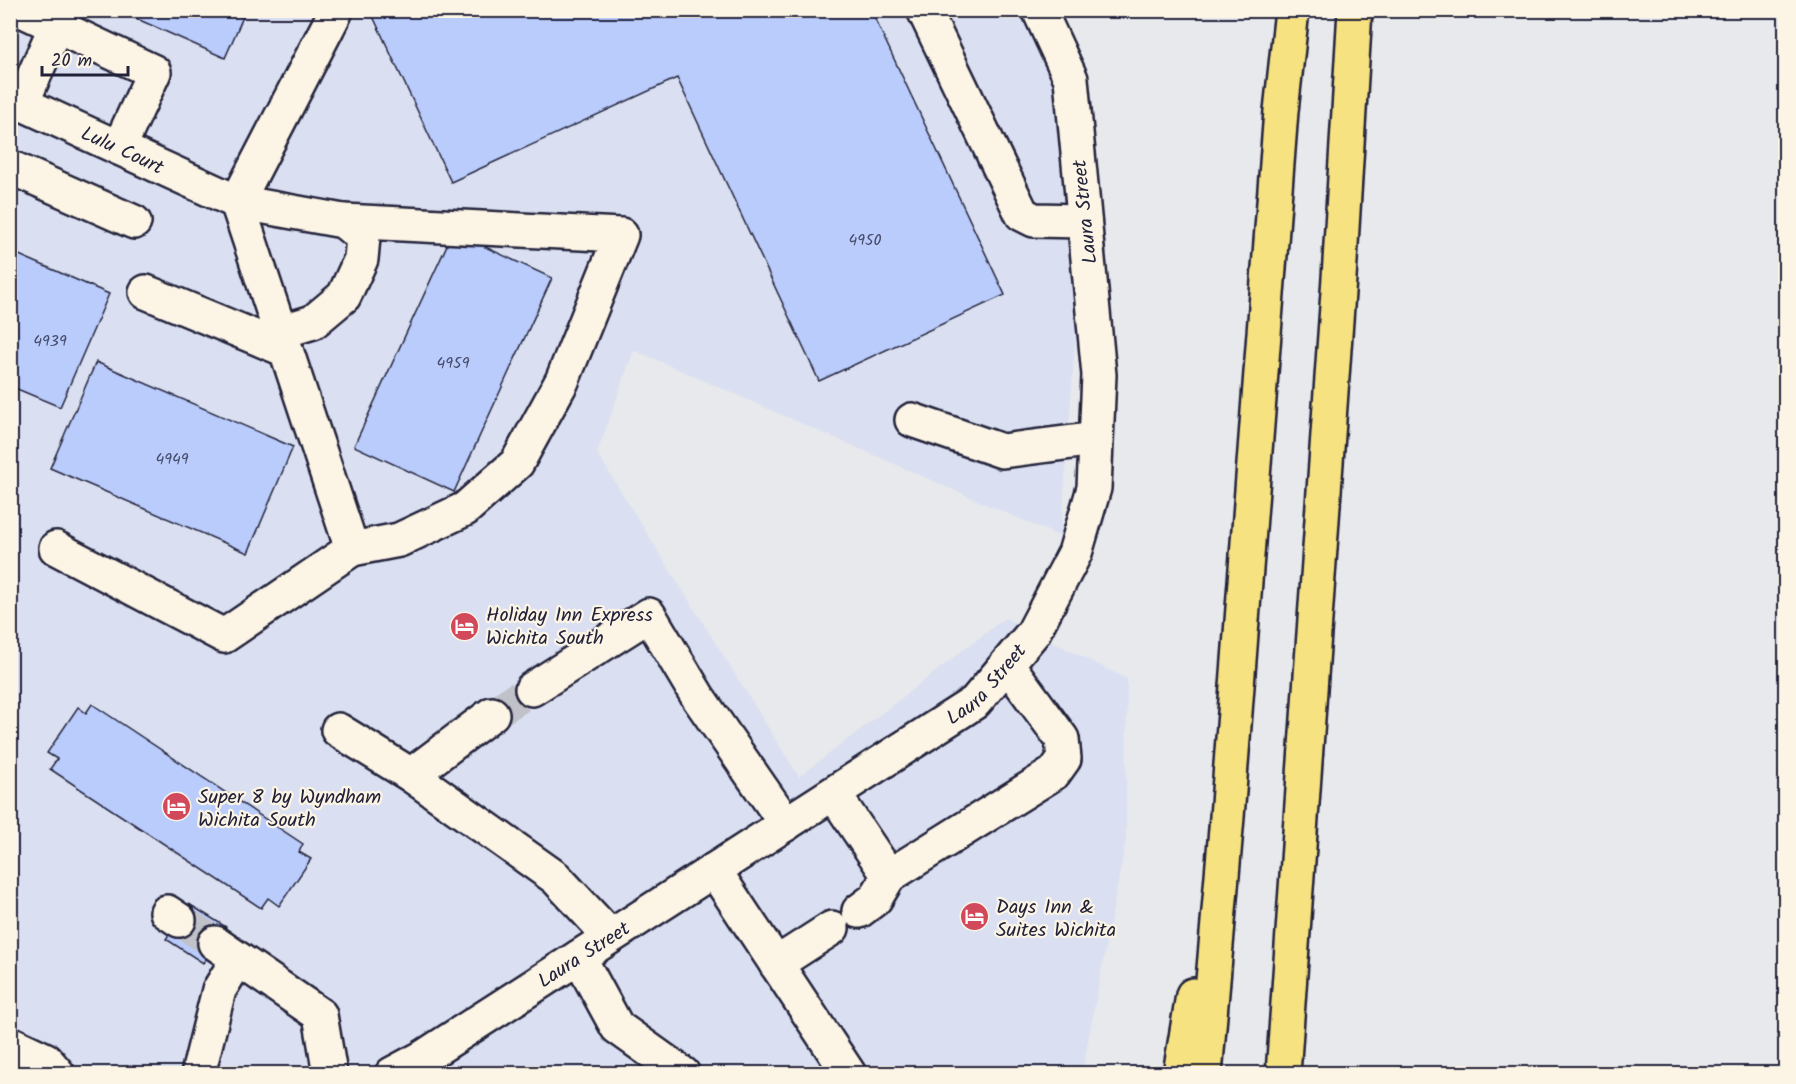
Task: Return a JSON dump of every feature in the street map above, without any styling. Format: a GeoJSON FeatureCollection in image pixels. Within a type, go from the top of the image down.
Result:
{"type":"FeatureCollection","features":[{"type":"Feature","properties":{"kind":"highway"},"geometry":{"type":"LineString","coordinates":[[1268,10],[1281,111]]}},
{"type":"Feature","properties":{"kind":"highway"},"geometry":{"type":"LineString","coordinates":[[1205,1074],[1281,111],[1293,10]]}},
{"type":"Feature","properties":{"kind":"highway"},"geometry":{"type":"LineString","coordinates":[[1283,1074],[1339,278],[1355,10]]}},
{"type":"Feature","properties":{"kind":"highway"},"geometry":{"type":"LineString","coordinates":[[1180,1074],[1227,817]]}},
{"type":"Feature","properties":{"kind":"street"},"geometry":{"type":"LineString","coordinates":[[22,10],[154,72],[119,148]]}},
{"type":"Feature","properties":{"kind":"street"},"geometry":{"type":"LineString","coordinates":[[924,10],[1022,214],[1034,220],[1084,220]]}},
{"type":"Feature","properties":{"kind":"street","name":"Laura Street"},"geometry":{"type":"LineString","coordinates":[[392,1074],[422,1058],[975,702],[1034,633],[1075,553],[1094,488],[1099,375],[1071,79],[1039,10]]}},
{"type":"Feature","properties":{"kind":"street"},"geometry":{"type":"LineString","coordinates":[[56,548],[224,636],[352,549],[237,202],[335,13]]}},
{"type":"Feature","properties":{"kind":"street"},"geometry":{"type":"LineString","coordinates":[[16,100],[56,26]]}},
{"type":"Feature","properties":{"kind":"street","name":"Lulu Court"},"geometry":{"type":"LineString","coordinates":[[16,100],[237,202],[343,221],[621,235],[562,381],[517,463],[465,509],[399,540],[352,549]]}},
{"type":"Feature","properties":{"kind":"street"},"geometry":{"type":"LineString","coordinates":[[10,167],[134,222]]}},
{"type":"Feature","properties":{"kind":"street"},"geometry":{"type":"LineString","coordinates":[[283,341],[313,322],[344,296],[361,259],[363,237],[343,221]]}},
{"type":"Feature","properties":{"kind":"street"},"geometry":{"type":"LineString","coordinates":[[146,292],[283,341]]}},
{"type":"Feature","properties":{"kind":"street"},"geometry":{"type":"LineString","coordinates":[[912,420],[1002,451],[1096,439]]}},
{"type":"Feature","properties":{"kind":"street"},"geometry":{"type":"LineString","coordinates":[[532,689],[649,615],[698,697],[786,824]]}},
{"type":"Feature","properties":{"kind":"street"},"geometry":{"type":"LineString","coordinates":[[859,911],[875,899],[889,876],[1054,773],[1064,759],[1062,739],[1007,664]]}},
{"type":"Feature","properties":{"kind":"street"},"geometry":{"type":"LineString","coordinates":[[411,775],[492,714]]}},
{"type":"Feature","properties":{"kind":"street"},"geometry":{"type":"LineString","coordinates":[[338,730],[411,775],[556,878],[610,936]]}},
{"type":"Feature","properties":{"kind":"street"},"geometry":{"type":"LineString","coordinates":[[834,794],[889,876]]}},
{"type":"Feature","properties":{"kind":"street"},"geometry":{"type":"LineString","coordinates":[[714,870],[849,1074]]}},
{"type":"Feature","properties":{"kind":"street"},"geometry":{"type":"LineString","coordinates":[[777,964],[832,928]]}},
{"type":"Feature","properties":{"kind":"street"},"geometry":{"type":"LineString","coordinates":[[198,1074],[219,990],[226,951],[320,1015],[330,1074]]}},
{"type":"Feature","properties":{"kind":"street"},"geometry":{"type":"LineString","coordinates":[[579,957],[617,1027],[683,1074]]}},
{"type":"Feature","properties":{"kind":"street"},"geometry":{"type":"LineString","coordinates":[[10,1043],[46,1059],[58,1074]]}},
{"type":"Feature","properties":{"kind":"shaded area"},"geometry":{"type":"Polygon","coordinates":[[[10,11],[1039,11],[1071,79],[1084,221],[1061,537],[634,350],[597,453],[799,777],[1005,618],[1127,679],[1126,840],[1082,1073],[11,1073],[10,11]]]}},
{"type":"Feature","properties":{"kind":"building"},"geometry":{"type":"Polygon","coordinates":[[[117,10],[246,10],[225,58],[117,10]]]}},
{"type":"Feature","properties":{"kind":"building"},"geometry":{"type":"Polygon","coordinates":[[[370,10],[871,10],[1005,295],[819,381],[677,78],[451,182],[370,10]]]}},
{"type":"Feature","properties":{"kind":"building"},"geometry":{"type":"Polygon","coordinates":[[[453,232],[552,278],[454,492],[354,446],[453,232]]]}},
{"type":"Feature","properties":{"kind":"building"},"geometry":{"type":"Polygon","coordinates":[[[10,251],[109,294],[60,407],[10,386],[10,251]]]}},
{"type":"Feature","properties":{"kind":"building"},"geometry":{"type":"Polygon","coordinates":[[[96,362],[293,447],[248,553],[50,468],[96,362]]]}},
{"type":"Feature","properties":{"kind":"building","name":"Super 8 by Wyndham Wichita South"},"geometry":{"type":"Polygon","coordinates":[[[92,704],[303,844],[299,852],[311,859],[279,906],[268,898],[261,908],[50,769],[57,759],[47,753],[78,707],[86,713],[92,704]]]}},
{"type":"Feature","properties":{"kind":"building"},"geometry":{"type":"Polygon","coordinates":[[[189,904],[226,927],[203,963],[166,939],[189,904]]]}},
{"type":"Feature","properties":{"kind":"tunnel"},"geometry":{"type":"LineString","coordinates":[[492,714],[532,689]]}},
{"type":"Feature","properties":{"kind":"tunnel"},"geometry":{"type":"LineString","coordinates":[[179,920],[215,943]]}},
{"type":"Feature","properties":{"kind":"place","name":"Holiday Inn Express Wichita South"},"geometry":{"type":"Point","coordinates":[465,626]}},
{"type":"Feature","properties":{"kind":"place","name":"Super 8 by Wyndham Wichita South"},"geometry":{"type":"Point","coordinates":[177,807]}},
{"type":"Feature","properties":{"kind":"place","name":"Days Inn & Suites Wichita"},"geometry":{"type":"Point","coordinates":[975,917]}}]}
